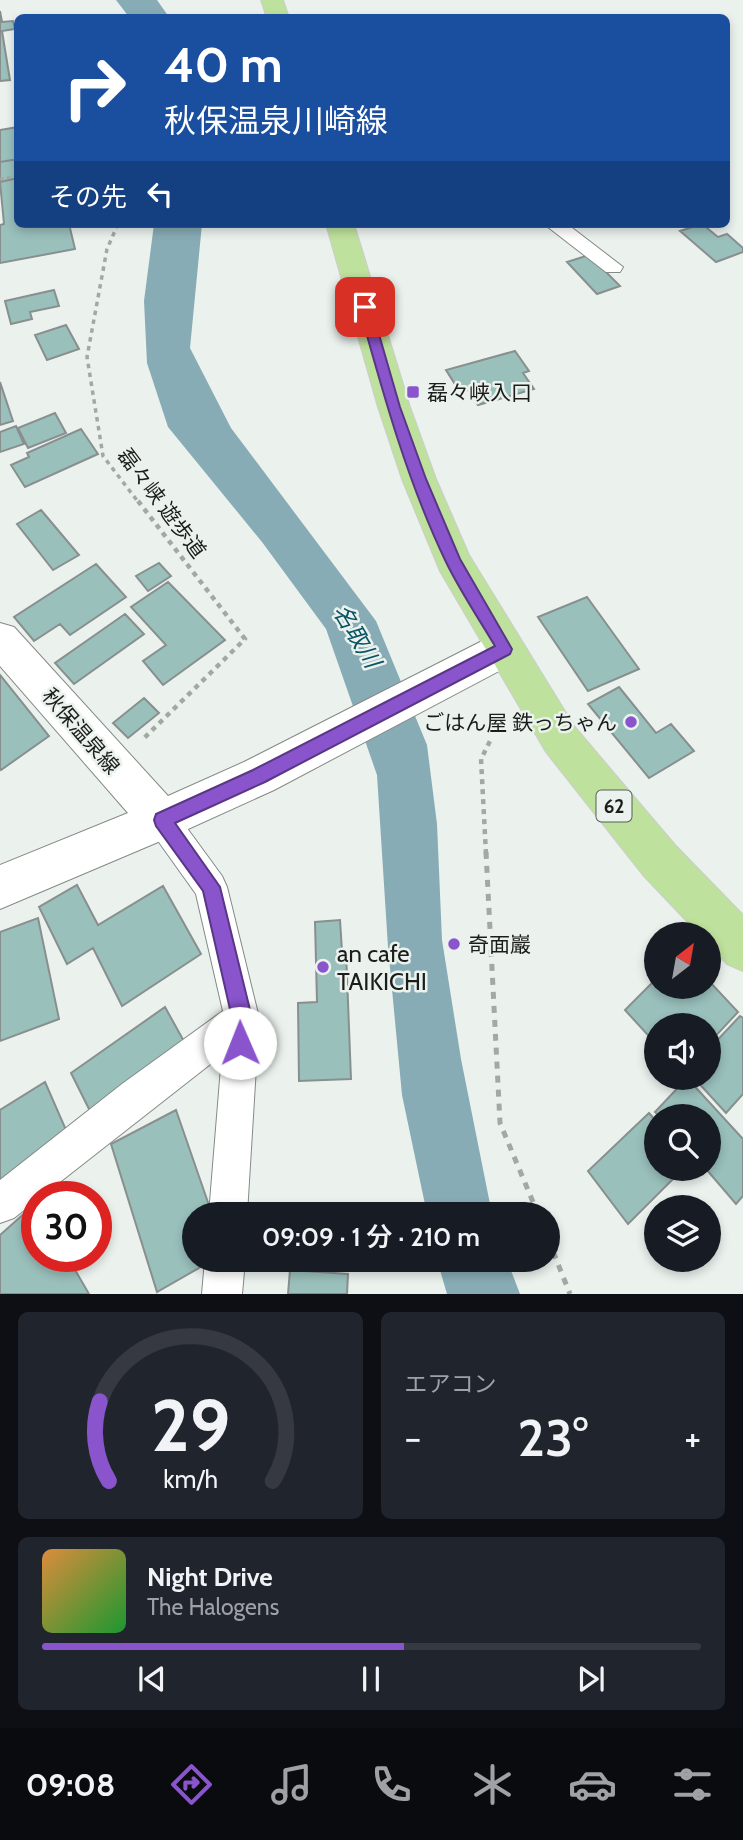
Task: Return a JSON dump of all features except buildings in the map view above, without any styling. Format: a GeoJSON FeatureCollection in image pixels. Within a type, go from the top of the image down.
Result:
{"type":"FeatureCollection","features":[{"type":"Feature","properties":{"kind":"main road","name":"62"},"geometry":{"type":"LineString","coordinates":[[341,228],[394,407],[419,479],[453,561],[559,739],[659,860],[743,948]]}},
{"type":"Feature","properties":{"kind":"main road","name":"秋保温泉線"},"geometry":{"type":"LineString","coordinates":[[0,639],[162,820]]}},
{"type":"Feature","properties":{"kind":"main road"},"geometry":{"type":"LineString","coordinates":[[0,887],[162,820],[259,776],[505,649]]}},
{"type":"Feature","properties":{"kind":"street"},"geometry":{"type":"LineString","coordinates":[[559,228],[613,267]]}},
{"type":"Feature","properties":{"kind":"street"},"geometry":{"type":"LineString","coordinates":[[162,820],[211,887],[242,1018],[229,1202]]}},
{"type":"Feature","properties":{"kind":"street"},"geometry":{"type":"LineString","coordinates":[[0,1204],[135,1097],[242,1018]]}},
{"type":"Feature","properties":{"kind":"street"},"geometry":{"type":"LineString","coordinates":[[222,1294],[224,1272]]}},
{"type":"Feature","properties":{"kind":"path","name":"磊々峡 遊歩道"},"geometry":{"type":"LineString","coordinates":[[116,228],[107,249],[88,357],[103,456],[245,639],[136,745]]}},
{"type":"Feature","properties":{"kind":"path"},"geometry":{"type":"LineString","coordinates":[[491,739],[481,760],[500,1123],[533,1202]]}},
{"type":"Feature","properties":{"kind":"path"},"geometry":{"type":"LineString","coordinates":[[560,1269],[570,1294]]}},
{"type":"Feature","properties":{"kind":"water"},"geometry":{"type":"Polygon","coordinates":[[[116,0],[157,0],[167,14],[127,14],[116,0]]]}},
{"type":"Feature","properties":{"kind":"water","name":"名取川"},"geometry":{"type":"Polygon","coordinates":[[[153,228],[202,228],[190,348],[231,428],[376,621],[427,745],[437,824],[442,940],[461,1059],[490,1202],[424,1202],[402,1095],[388,947],[377,775],[326,629],[262,542],[168,427],[147,363],[144,301],[153,228]]]}},
{"type":"Feature","properties":{"kind":"water"},"geometry":{"type":"Polygon","coordinates":[[[441,1272],[512,1272],[520,1294],[447,1294],[441,1272]]]}},
{"type":"Feature","properties":{"kind":"place","name":"磊々峡入口"},"geometry":{"type":"Point","coordinates":[413,392]}},
{"type":"Feature","properties":{"kind":"place","name":"ごはん屋 鉄っちゃん"},"geometry":{"type":"Point","coordinates":[631,722]}},
{"type":"Feature","properties":{"kind":"place","name":"奇面巖"},"geometry":{"type":"Point","coordinates":[454,944]}},
{"type":"Feature","properties":{"kind":"place","name":"an cafe TAIKICHI"},"geometry":{"type":"Point","coordinates":[323,967]}},
{"type":"Feature","properties":{"kind":"route"},"geometry":{"type":"LineString","coordinates":[[240,1043],[242,1018],[211,887],[162,820],[259,776],[505,649],[453,561],[419,479],[394,407],[365,307]]}}]}
